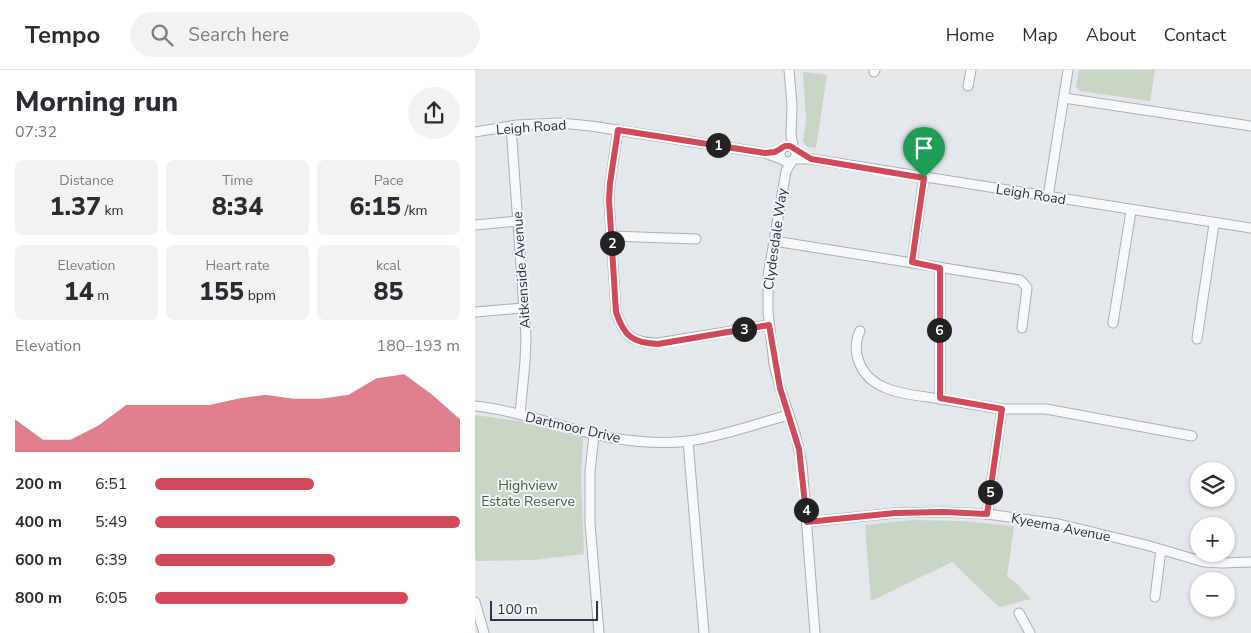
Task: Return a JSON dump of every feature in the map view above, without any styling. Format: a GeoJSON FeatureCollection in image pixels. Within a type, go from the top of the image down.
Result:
{"type":"FeatureCollection","features":[{"type":"Feature","properties":{"kind":"street","name":"Clydesdale Way"},"geometry":{"type":"LineString","coordinates":[[789,70],[792,106],[791,136],[767,286],[769,325],[780,388],[800,457],[815,633]]}},
{"type":"Feature","properties":{"kind":"street"},"geometry":{"type":"LineString","coordinates":[[968,86],[971,70]]}},
{"type":"Feature","properties":{"kind":"street"},"geometry":{"type":"LineString","coordinates":[[1048,197],[1068,70]]}},
{"type":"Feature","properties":{"kind":"street"},"geometry":{"type":"LineString","coordinates":[[1064,98],[1251,126]]}},
{"type":"Feature","properties":{"kind":"street","name":"Leigh Road"},"geometry":{"type":"LineString","coordinates":[[475,132],[511,126],[560,123],[618,130],[765,153],[788,154],[924,178],[1214,224],[1251,228]]}},
{"type":"Feature","properties":{"kind":"street","name":"Aitkenside Avenue"},"geometry":{"type":"LineString","coordinates":[[511,126],[526,337],[520,414]]}},
{"type":"Feature","properties":{"kind":"street"},"geometry":{"type":"LineString","coordinates":[[618,130],[610,183],[611,236],[616,312],[620,324],[626,333],[634,340],[658,344],[769,325]]}},
{"type":"Feature","properties":{"kind":"street"},"geometry":{"type":"LineString","coordinates":[[912,262],[924,178]]}},
{"type":"Feature","properties":{"kind":"street"},"geometry":{"type":"LineString","coordinates":[[1113,323],[1131,211]]}},
{"type":"Feature","properties":{"kind":"street"},"geometry":{"type":"LineString","coordinates":[[475,225],[517,221]]}},
{"type":"Feature","properties":{"kind":"street"},"geometry":{"type":"LineString","coordinates":[[1197,339],[1214,224]]}},
{"type":"Feature","properties":{"kind":"street"},"geometry":{"type":"LineString","coordinates":[[611,236],[696,239]]}},
{"type":"Feature","properties":{"kind":"street"},"geometry":{"type":"LineString","coordinates":[[774,241],[1013,278],[1025,284],[1027,293],[1022,328]]}},
{"type":"Feature","properties":{"kind":"street"},"geometry":{"type":"LineString","coordinates":[[940,268],[940,398]]}},
{"type":"Feature","properties":{"kind":"street"},"geometry":{"type":"LineString","coordinates":[[475,312],[523,308]]}},
{"type":"Feature","properties":{"kind":"street"},"geometry":{"type":"LineString","coordinates":[[860,331],[856,343],[857,358],[865,374],[889,390],[1002,409],[1046,409],[1192,436]]}},
{"type":"Feature","properties":{"kind":"street","name":"Dartmoor Drive"},"geometry":{"type":"LineString","coordinates":[[475,406],[520,414],[594,434],[641,441],[687,441],[725,434],[789,415]]}},
{"type":"Feature","properties":{"kind":"street"},"geometry":{"type":"LineString","coordinates":[[987,514],[1002,409]]}},
{"type":"Feature","properties":{"kind":"street"},"geometry":{"type":"LineString","coordinates":[[594,434],[590,472],[590,523],[599,633]]}},
{"type":"Feature","properties":{"kind":"street"},"geometry":{"type":"LineString","coordinates":[[687,441],[704,633]]}},
{"type":"Feature","properties":{"kind":"street","name":"Kyeema Avenue"},"geometry":{"type":"LineString","coordinates":[[807,522],[895,513],[944,512],[987,514],[1059,524],[1204,562],[1251,562]]}},
{"type":"Feature","properties":{"kind":"street"},"geometry":{"type":"LineString","coordinates":[[1155,597],[1161,550]]}},
{"type":"Feature","properties":{"kind":"street"},"geometry":{"type":"LineString","coordinates":[[475,602],[484,633]]}},
{"type":"Feature","properties":{"kind":"street"},"geometry":{"type":"LineString","coordinates":[[1019,613],[1030,633]]}},
{"type":"Feature","properties":{"kind":"green space"},"geometry":{"type":"Polygon","coordinates":[[[1079,70],[1155,70],[1150,101],[1080,91],[1076,87],[1079,70]]]}},
{"type":"Feature","properties":{"kind":"green space"},"geometry":{"type":"Polygon","coordinates":[[[803,72],[827,75],[816,148],[807,147],[803,141],[806,120],[803,72]]]}},
{"type":"Feature","properties":{"kind":"green space","name":"Highview Estate Reserve"},"geometry":{"type":"Polygon","coordinates":[[[475,415],[519,421],[583,438],[581,476],[584,554],[533,560],[476,561],[475,415]]]}},
{"type":"Feature","properties":{"kind":"green space"},"geometry":{"type":"Polygon","coordinates":[[[913,520],[960,521],[1014,526],[1007,577],[1016,583],[1031,599],[999,607],[952,562],[871,601],[865,525],[913,520]]]}},
{"type":"Feature","properties":{"kind":"route"},"geometry":{"type":"LineString","coordinates":[[618,130],[765,153],[775,152],[785,146],[790,146],[811,159],[924,178],[912,262],[940,268],[940,398],[1002,409],[987,514],[944,512],[895,513],[807,522],[802,464],[795,433],[780,388],[769,325],[658,344],[634,340],[620,324],[616,312],[609,200],[618,130]]}}]}
